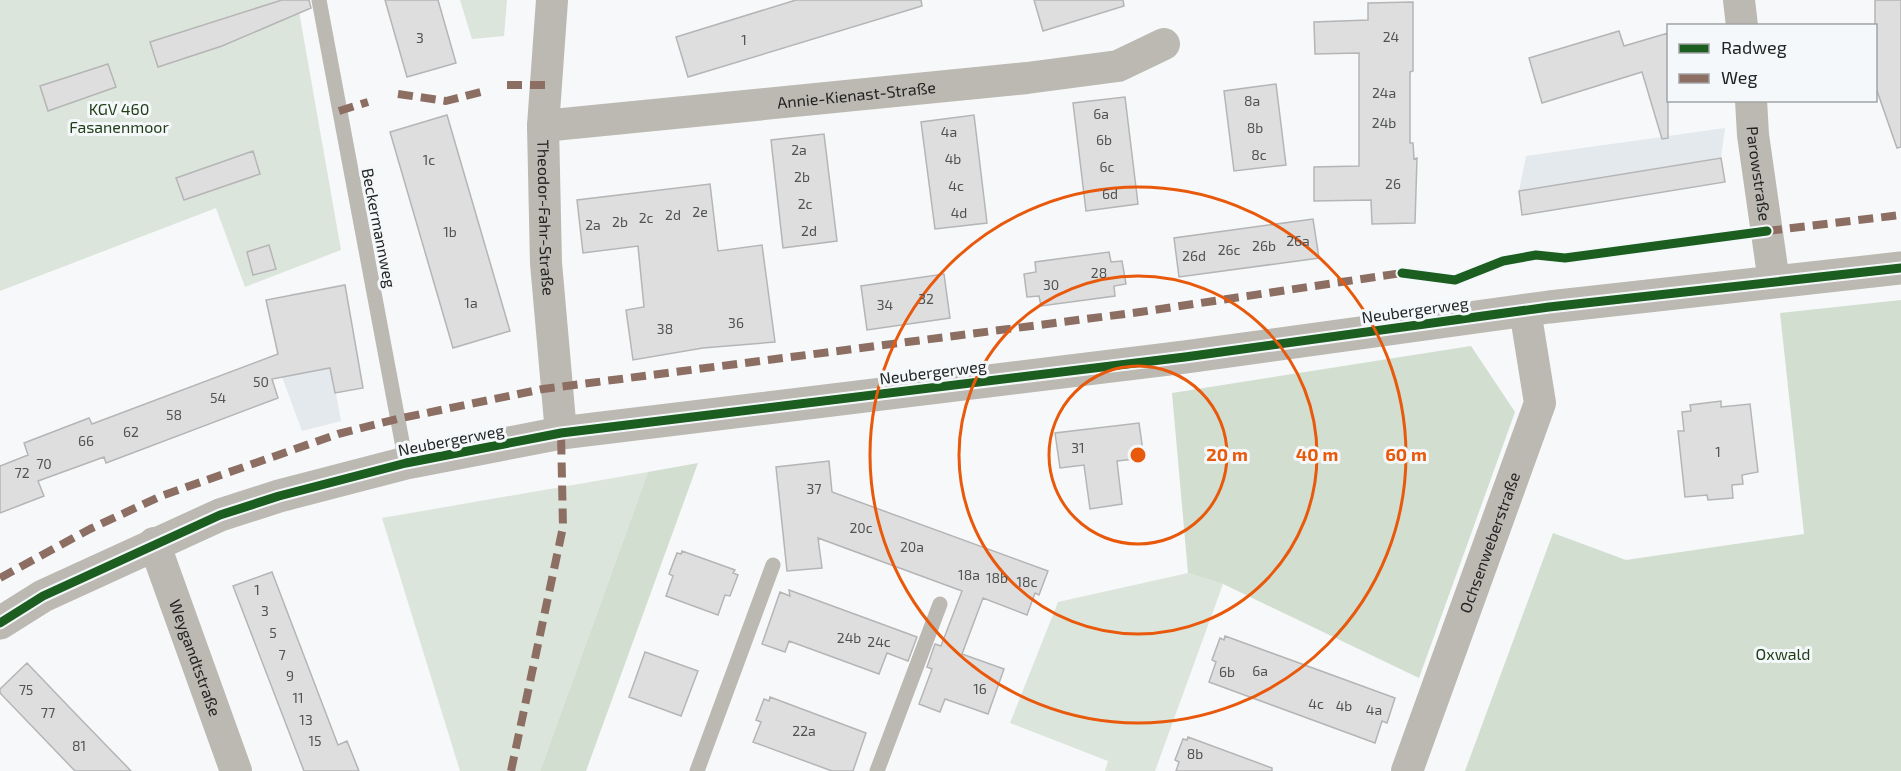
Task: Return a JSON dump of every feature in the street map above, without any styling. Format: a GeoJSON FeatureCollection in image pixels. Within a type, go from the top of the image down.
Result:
{"type":"FeatureCollection","features":[{"type":"Feature","properties":{"kind":"street","name":"Theodor-Fahr-Straße"},"geometry":{"type":"LineString","coordinates":[[552,0],[543,126],[546,263],[561,433]]}},
{"type":"Feature","properties":{"kind":"street"},"geometry":{"type":"LineString","coordinates":[[1739,0],[1742,24]]}},
{"type":"Feature","properties":{"kind":"street","name":"Annie-Kienast-Straße"},"geometry":{"type":"LineString","coordinates":[[543,126],[1028,78],[1118,66],[1164,44]]}},
{"type":"Feature","properties":{"kind":"street","name":"Parowstraße"},"geometry":{"type":"LineString","coordinates":[[1751,102],[1753,135],[1774,282]]}},
{"type":"Feature","properties":{"kind":"street","name":"Neubergerweg"},"geometry":{"type":"LineString","coordinates":[[0,623],[43,596],[154,543],[220,515],[279,496],[406,463],[561,433],[1185,357],[1525,310],[1901,268]]}},
{"type":"Feature","properties":{"kind":"street","name":"Ochsenweberstraße"},"geometry":{"type":"LineString","coordinates":[[1407,771],[1540,403],[1525,310]]}},
{"type":"Feature","properties":{"kind":"street","name":"Weygandtstraße"},"geometry":{"type":"LineString","coordinates":[[154,543],[236,771]]}},
{"type":"Feature","properties":{"kind":"lane","name":"Beckermannweg"},"geometry":{"type":"LineString","coordinates":[[319,0],[406,463]]}},
{"type":"Feature","properties":{"kind":"lane"},"geometry":{"type":"LineString","coordinates":[[697,771],[773,565]]}},
{"type":"Feature","properties":{"kind":"lane"},"geometry":{"type":"LineString","coordinates":[[877,771],[940,604]]}},
{"type":"Feature","properties":{"kind":"shaded area"},"geometry":{"type":"Polygon","coordinates":[[[1725,128],[1721,158],[1519,191],[1526,156],[1725,128]]]}},
{"type":"Feature","properties":{"kind":"shaded area"},"geometry":{"type":"Polygon","coordinates":[[[317,290],[341,421],[302,431],[282,377],[306,372],[290,294],[317,290]]]}},
{"type":"Feature","properties":{"kind":"green space","name":"KGV 460 Fasanenmoor"},"geometry":{"type":"Polygon","coordinates":[[[0,0],[297,0],[341,250],[245,287],[216,208],[0,291],[0,0]]]}},
{"type":"Feature","properties":{"kind":"green space"},"geometry":{"type":"Polygon","coordinates":[[[460,0],[507,0],[504,36],[472,39],[460,0]]]}},
{"type":"Feature","properties":{"kind":"green space","name":"Oxwald"},"geometry":{"type":"Polygon","coordinates":[[[1901,300],[1901,771],[1465,771],[1553,533],[1626,560],[1804,534],[1780,313],[1901,300]]]}},
{"type":"Feature","properties":{"kind":"green space"},"geometry":{"type":"Polygon","coordinates":[[[1471,346],[1515,412],[1419,678],[1223,584],[1188,573],[1172,393],[1471,346]]]}},
{"type":"Feature","properties":{"kind":"green space"},"geometry":{"type":"Polygon","coordinates":[[[698,463],[586,771],[540,771],[648,472],[698,463]]]}},
{"type":"Feature","properties":{"kind":"green space"},"geometry":{"type":"Polygon","coordinates":[[[648,472],[540,771],[460,771],[382,518],[648,472]]]}},
{"type":"Feature","properties":{"kind":"green space"},"geometry":{"type":"Polygon","coordinates":[[[1188,573],[1223,584],[1155,771],[1105,771],[1108,761],[1010,723],[1058,602],[1188,573]]]}},
{"type":"Feature","properties":{"kind":"building"},"geometry":{"type":"Polygon","coordinates":[[[282,0],[309,0],[311,8],[222,46],[158,67],[150,42],[282,0]]]}},
{"type":"Feature","properties":{"kind":"building"},"geometry":{"type":"Polygon","coordinates":[[[385,0],[438,0],[456,63],[407,77],[385,0]]]}},
{"type":"Feature","properties":{"kind":"building"},"geometry":{"type":"Polygon","coordinates":[[[796,0],[921,0],[922,6],[688,77],[676,37],[796,0]]]}},
{"type":"Feature","properties":{"kind":"building"},"geometry":{"type":"Polygon","coordinates":[[[1034,0],[1123,0],[1124,6],[1043,31],[1034,0]]]}},
{"type":"Feature","properties":{"kind":"building"},"geometry":{"type":"Polygon","coordinates":[[[1875,0],[1901,0],[1901,147],[1897,148],[1877,91],[1877,24],[1875,24],[1875,0]]]}},
{"type":"Feature","properties":{"kind":"building"},"geometry":{"type":"Polygon","coordinates":[[[1413,2],[1410,143],[1413,143],[1414,159],[1417,158],[1415,223],[1372,224],[1371,200],[1314,201],[1314,167],[1359,166],[1359,53],[1315,54],[1314,22],[1368,20],[1368,3],[1413,2]]]}},
{"type":"Feature","properties":{"kind":"building"},"geometry":{"type":"Polygon","coordinates":[[[1619,31],[1624,46],[1667,33],[1668,138],[1662,139],[1642,72],[1542,103],[1529,58],[1619,31]]]}},
{"type":"Feature","properties":{"kind":"building"},"geometry":{"type":"Polygon","coordinates":[[[108,64],[116,87],[48,111],[40,86],[108,64]]]}},
{"type":"Feature","properties":{"kind":"building"},"geometry":{"type":"Polygon","coordinates":[[[1276,84],[1286,165],[1234,171],[1224,91],[1276,84]]]}},
{"type":"Feature","properties":{"kind":"building"},"geometry":{"type":"Polygon","coordinates":[[[1125,97],[1138,204],[1086,211],[1073,103],[1125,97]]]}},
{"type":"Feature","properties":{"kind":"building"},"geometry":{"type":"Polygon","coordinates":[[[447,115],[510,331],[453,348],[390,132],[447,115]]]}},
{"type":"Feature","properties":{"kind":"building"},"geometry":{"type":"Polygon","coordinates":[[[974,115],[987,223],[935,229],[921,122],[974,115]]]}},
{"type":"Feature","properties":{"kind":"building"},"geometry":{"type":"Polygon","coordinates":[[[824,134],[837,241],[783,248],[771,140],[824,134]]]}},
{"type":"Feature","properties":{"kind":"building"},"geometry":{"type":"Polygon","coordinates":[[[253,151],[260,174],[184,200],[176,178],[253,151]]]}},
{"type":"Feature","properties":{"kind":"building"},"geometry":{"type":"Polygon","coordinates":[[[1721,158],[1725,182],[1522,215],[1519,191],[1721,158]]]}},
{"type":"Feature","properties":{"kind":"building"},"geometry":{"type":"Polygon","coordinates":[[[710,184],[718,251],[762,245],[775,342],[703,348],[633,360],[626,310],[644,307],[638,246],[583,253],[577,200],[710,184]]]}},
{"type":"Feature","properties":{"kind":"building"},"geometry":{"type":"Polygon","coordinates":[[[1313,219],[1319,258],[1179,277],[1174,238],[1313,219]]]}},
{"type":"Feature","properties":{"kind":"building"},"geometry":{"type":"Polygon","coordinates":[[[269,245],[276,269],[253,275],[247,252],[269,245]]]}},
{"type":"Feature","properties":{"kind":"building"},"geometry":{"type":"Polygon","coordinates":[[[1109,252],[1111,262],[1122,261],[1126,284],[1114,286],[1115,296],[1041,306],[1039,296],[1027,297],[1024,274],[1036,272],[1035,262],[1109,252]]]}},
{"type":"Feature","properties":{"kind":"building"},"geometry":{"type":"Polygon","coordinates":[[[944,274],[950,318],[867,330],[861,286],[944,274]]]}},
{"type":"Feature","properties":{"kind":"building"},"geometry":{"type":"Polygon","coordinates":[[[345,285],[363,388],[335,393],[330,368],[272,379],[278,398],[106,463],[104,457],[38,481],[44,496],[0,513],[0,466],[28,455],[24,443],[89,418],[92,424],[278,354],[266,300],[345,285]]]}},
{"type":"Feature","properties":{"kind":"building"},"geometry":{"type":"Polygon","coordinates":[[[1721,401],[1721,407],[1750,404],[1758,472],[1742,475],[1743,484],[1732,485],[1733,498],[1708,500],[1707,495],[1685,497],[1678,431],[1684,431],[1682,412],[1691,411],[1690,405],[1721,401]]]}},
{"type":"Feature","properties":{"kind":"building"},"geometry":{"type":"Polygon","coordinates":[[[1139,423],[1144,458],[1117,461],[1122,504],[1090,509],[1084,465],[1060,468],[1055,433],[1139,423]]]}},
{"type":"Feature","properties":{"kind":"building"},"geometry":{"type":"Polygon","coordinates":[[[829,461],[832,492],[1048,571],[1039,595],[1035,593],[1027,615],[983,598],[962,654],[1004,669],[988,714],[945,699],[940,712],[919,704],[932,669],[927,667],[935,644],[941,646],[962,591],[818,538],[822,568],[787,571],[776,467],[829,461]]]}},
{"type":"Feature","properties":{"kind":"building"},"geometry":{"type":"Polygon","coordinates":[[[682,551],[735,570],[733,573],[738,575],[730,596],[725,595],[718,615],[666,596],[673,576],[669,574],[677,553],[681,554],[682,551]]]}},
{"type":"Feature","properties":{"kind":"building"},"geometry":{"type":"Polygon","coordinates":[[[272,572],[338,745],[347,741],[359,771],[304,771],[233,586],[272,572]]]}},
{"type":"Feature","properties":{"kind":"building"},"geometry":{"type":"Polygon","coordinates":[[[789,590],[917,637],[908,661],[887,653],[879,674],[789,641],[785,652],[762,644],[780,592],[790,596],[789,590]]]}},
{"type":"Feature","properties":{"kind":"building"},"geometry":{"type":"Polygon","coordinates":[[[1225,636],[1395,698],[1387,723],[1382,721],[1375,743],[1209,682],[1216,662],[1212,660],[1220,638],[1224,640],[1225,636]]]}},
{"type":"Feature","properties":{"kind":"building"},"geometry":{"type":"Polygon","coordinates":[[[645,652],[698,671],[681,716],[629,697],[645,652]]]}},
{"type":"Feature","properties":{"kind":"building"},"geometry":{"type":"Polygon","coordinates":[[[27,663],[131,771],[75,771],[0,693],[0,689],[27,663]]]}},
{"type":"Feature","properties":{"kind":"building"},"geometry":{"type":"Polygon","coordinates":[[[770,697],[866,733],[853,771],[832,771],[753,742],[761,722],[756,720],[764,699],[769,701],[770,697]]]}},
{"type":"Feature","properties":{"kind":"building"},"geometry":{"type":"Polygon","coordinates":[[[1188,737],[1272,768],[1272,771],[1176,771],[1179,762],[1175,760],[1183,739],[1187,740],[1188,737]]]}},
{"type":"Feature","properties":{"kind":"marked path"},"geometry":{"type":"LineString","coordinates":[[507,85],[545,85]]}},
{"type":"Feature","properties":{"kind":"marked path"},"geometry":{"type":"LineString","coordinates":[[398,94],[446,101],[481,92]]}},
{"type":"Feature","properties":{"kind":"marked path"},"geometry":{"type":"LineString","coordinates":[[339,111],[368,102]]}},
{"type":"Feature","properties":{"kind":"marked path"},"geometry":{"type":"LineString","coordinates":[[1767,231],[1901,215]]}},
{"type":"Feature","properties":{"kind":"marked path"},"geometry":{"type":"LineString","coordinates":[[0,578],[90,529],[161,496],[338,434],[397,419],[543,389],[1140,312],[1402,273]]}},
{"type":"Feature","properties":{"kind":"marked path"},"geometry":{"type":"LineString","coordinates":[[511,771],[563,527],[561,433]]}},
{"type":"Feature","properties":{"kind":"cycle path"},"geometry":{"type":"LineString","coordinates":[[1402,273],[1455,280],[1503,261],[1536,255],[1565,258],[1767,231]]}},
{"type":"Feature","properties":{"kind":"cycle path"},"geometry":{"type":"LineString","coordinates":[[0,623],[43,596],[220,515],[279,496],[406,463],[561,433],[1185,357],[1549,307],[1901,268]]}}]}
